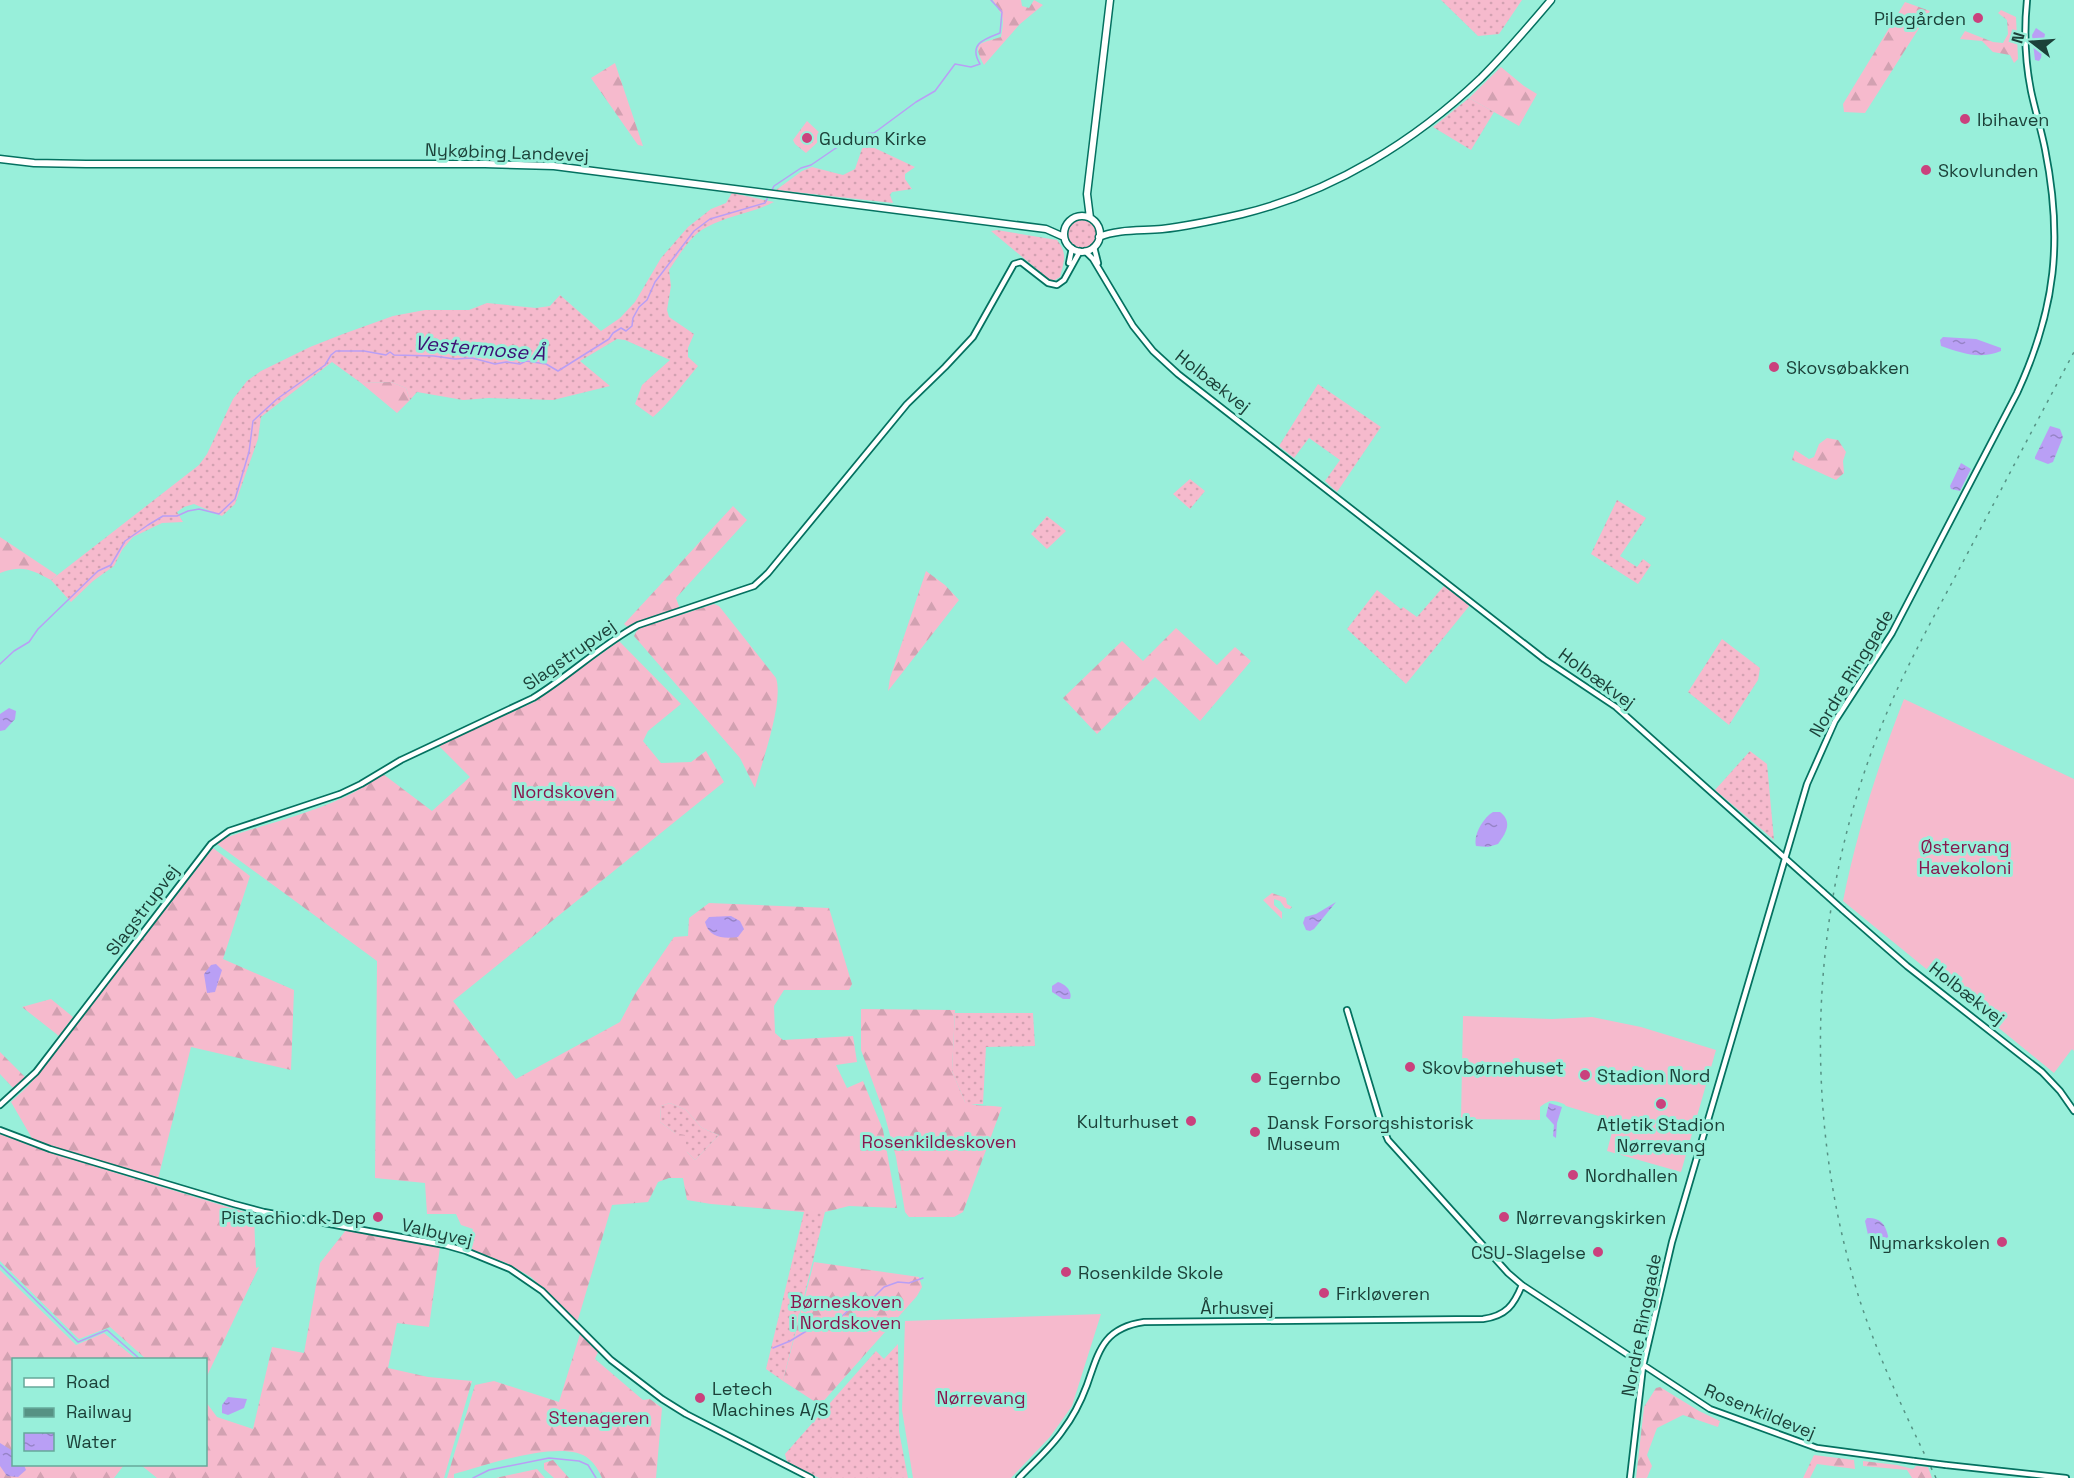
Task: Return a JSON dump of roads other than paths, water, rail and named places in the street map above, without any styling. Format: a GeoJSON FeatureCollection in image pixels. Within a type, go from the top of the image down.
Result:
{"type":"FeatureCollection","features":[{"type":"Feature","properties":{"kind":"main road"},"geometry":{"type":"LineString","coordinates":[[1089,218],[1087,194],[1110,0]]}},
{"type":"Feature","properties":{"kind":"main road"},"geometry":{"type":"LineString","coordinates":[[1099,237],[1124,232],[1179,227],[1249,212],[1315,189],[1367,163],[1404,140],[1452,104],[1503,55],[1551,0]]}},
{"type":"Feature","properties":{"kind":"main road","name":"Nykøbing Landevej"},"geometry":{"type":"LineString","coordinates":[[0,159],[34,163],[86,164],[535,165],[1046,229],[1065,227]]}},
{"type":"Feature","properties":{"kind":"main road"},"geometry":{"type":"LineString","coordinates":[[1079,216],[1087,194]]}},
{"type":"Feature","properties":{"kind":"main road"},"geometry":{"type":"LineString","coordinates":[[1099,228],[1099,237],[1094,247],[1082,251],[1072,248],[1064,237],[1065,227],[1079,216],[1089,218],[1099,228],[1124,232]]}},
{"type":"Feature","properties":{"kind":"main road","name":"Nykøbing Landevej"},"geometry":{"type":"LineString","coordinates":[[1046,229],[1064,237]]}},
{"type":"Feature","properties":{"kind":"street","name":"Nordre Ringgade"},"geometry":{"type":"LineString","coordinates":[[1630,1478],[1643,1366],[1681,1205],[1807,784],[1826,739],[1846,702],[1892,633],[1983,459],[2030,365],[2046,318],[2054,270],[2054,208],[2046,154],[2027,65],[2025,41],[2027,0]]}},
{"type":"Feature","properties":{"kind":"street","name":"Holbækvej"},"geometry":{"type":"LineString","coordinates":[[1094,247],[1102,274]]}},
{"type":"Feature","properties":{"kind":"street"},"geometry":{"type":"LineString","coordinates":[[1065,278],[1072,248]]}},
{"type":"Feature","properties":{"kind":"street","name":"Holbækvej"},"geometry":{"type":"LineString","coordinates":[[1082,251],[1093,259],[1119,307],[1133,326],[1153,351],[1178,374],[1544,659],[1610,703],[1907,966],[2042,1072],[2060,1091],[2074,1111]]}},
{"type":"Feature","properties":{"kind":"street"},"geometry":{"type":"LineString","coordinates":[[1065,278],[1082,251]]}},
{"type":"Feature","properties":{"kind":"street","name":"Slagstrupvej"},"geometry":{"type":"LineString","coordinates":[[0,1105],[36,1072],[211,844],[229,831],[340,794],[401,760],[533,698],[638,625],[754,586],[768,573],[908,404],[972,337],[984,320],[1014,264],[1021,262],[1051,284],[1061,282],[1065,278]]}},
{"type":"Feature","properties":{"kind":"street","name":"Rosenkildevej"},"geometry":{"type":"LineString","coordinates":[[1347,1010],[1388,1140],[1522,1285],[1643,1366],[1710,1409],[1807,1445],[1826,1450],[2066,1478]]}},
{"type":"Feature","properties":{"kind":"street","name":"Valbyvej"},"geometry":{"type":"LineString","coordinates":[[0,1130],[50,1149],[234,1204],[264,1212],[446,1245],[499,1264],[530,1281],[611,1360],[662,1399],[686,1414],[811,1478]]}},
{"type":"Feature","properties":{"kind":"street","name":"Århusvej"},"geometry":{"type":"LineString","coordinates":[[1019,1478],[1064,1430],[1086,1388],[1101,1347],[1115,1332],[1125,1327],[1144,1322],[1493,1318],[1501,1315],[1513,1305],[1522,1285]]}},
{"type":"Feature","properties":{"kind":"water"},"geometry":{"type":"Polygon","coordinates":[[[2036,28],[2045,34],[2039,61],[2035,60],[2032,35],[2036,28]]]}},
{"type":"Feature","properties":{"kind":"water"},"geometry":{"type":"Polygon","coordinates":[[[1943,337],[1976,339],[2001,348],[2001,351],[1985,355],[1963,353],[1941,346],[1940,340],[1943,337]]]}},
{"type":"Feature","properties":{"kind":"water"},"geometry":{"type":"Polygon","coordinates":[[[2050,426],[2060,429],[2063,437],[2053,462],[2048,464],[2035,457],[2050,426]]]}},
{"type":"Feature","properties":{"kind":"water"},"geometry":{"type":"Polygon","coordinates":[[[1961,463],[1971,469],[1960,491],[1951,489],[1950,486],[1961,463]]]}},
{"type":"Feature","properties":{"kind":"water"},"geometry":{"type":"Polygon","coordinates":[[[9,708],[16,711],[15,719],[5,730],[0,731],[0,714],[9,708]]]}},
{"type":"Feature","properties":{"kind":"water"},"geometry":{"type":"Polygon","coordinates":[[[1493,812],[1500,812],[1504,816],[1507,824],[1506,832],[1498,844],[1488,847],[1476,846],[1476,837],[1480,827],[1493,812]]]}},
{"type":"Feature","properties":{"kind":"water"},"geometry":{"type":"Polygon","coordinates":[[[1336,902],[1314,929],[1306,930],[1303,923],[1305,917],[1316,914],[1336,902]]]}},
{"type":"Feature","properties":{"kind":"water"},"geometry":{"type":"Polygon","coordinates":[[[731,916],[740,921],[744,929],[738,937],[718,936],[710,931],[705,922],[709,917],[731,916]]]}},
{"type":"Feature","properties":{"kind":"water"},"geometry":{"type":"Polygon","coordinates":[[[216,964],[222,970],[215,992],[207,993],[204,974],[211,965],[216,964]]]}},
{"type":"Feature","properties":{"kind":"water"},"geometry":{"type":"Polygon","coordinates":[[[1058,982],[1068,988],[1070,999],[1063,999],[1052,992],[1052,986],[1058,982]]]}},
{"type":"Feature","properties":{"kind":"water"},"geometry":{"type":"Polygon","coordinates":[[[1549,1103],[1562,1107],[1557,1123],[1556,1138],[1553,1136],[1554,1125],[1546,1116],[1549,1103]]]}},
{"type":"Feature","properties":{"kind":"water"},"geometry":{"type":"Polygon","coordinates":[[[1867,1218],[1877,1219],[1883,1224],[1889,1240],[1887,1242],[1870,1244],[1865,1221],[1867,1218]]]}},
{"type":"Feature","properties":{"kind":"water"},"geometry":{"type":"Polygon","coordinates":[[[228,1397],[247,1399],[244,1408],[228,1415],[222,1413],[222,1405],[228,1397]]]}},
{"type":"Feature","properties":{"kind":"water"},"geometry":{"type":"Polygon","coordinates":[[[0,1443],[12,1450],[12,1466],[24,1466],[26,1470],[18,1477],[7,1476],[0,1466],[0,1443]]]}},
{"type":"Feature","properties":{"kind":"waterway","name":"Vestermose Å"},"geometry":{"type":"LineString","coordinates":[[772,190],[774,186],[801,168],[811,165],[836,148],[864,134],[874,133],[935,91],[955,64],[971,67],[980,64],[976,52],[977,47],[983,40],[1000,33],[1002,12],[991,0]]}},
{"type":"Feature","properties":{"kind":"waterway","name":"Vestermose Å"},"geometry":{"type":"LineString","coordinates":[[0,664],[14,651],[29,642],[38,629],[98,571],[111,565],[125,541],[148,525],[163,516],[177,516],[199,509],[219,514],[235,499],[249,452],[253,421],[277,399],[325,365],[336,351],[364,351],[386,355],[390,352],[394,355],[455,359],[472,358],[495,364],[506,362],[520,364],[526,361],[546,364],[558,371],[609,339],[621,328],[626,331],[632,326],[633,318],[639,307],[647,300],[655,282],[694,231],[710,219],[765,203],[768,197]]}},
{"type":"Feature","properties":{"kind":"waterway"},"geometry":{"type":"LineString","coordinates":[[0,1265],[78,1342],[107,1330],[139,1358]]}},
{"type":"Feature","properties":{"kind":"waterway"},"geometry":{"type":"LineString","coordinates":[[874,1297],[884,1287],[923,1278]]}},
{"type":"Feature","properties":{"kind":"waterway"},"geometry":{"type":"LineString","coordinates":[[773,1348],[813,1327],[840,1318],[853,1306],[861,1303]]}},
{"type":"Feature","properties":{"kind":"waterway"},"geometry":{"type":"LineString","coordinates":[[473,1478],[489,1470],[549,1458],[579,1461],[588,1465],[596,1478]]}},
{"type":"Feature","properties":{"kind":"railway"},"geometry":{"type":"LineString","coordinates":[[1936,1478],[1876,1346],[1860,1301],[1841,1230],[1828,1158],[1821,1085],[1821,1012],[1827,939],[1839,867],[1857,796],[1890,705],[1920,642],[2074,352]]}},
{"type":"Feature","properties":{"kind":"place","name":"Pilegården"},"geometry":{"type":"Point","coordinates":[1978,18]}},
{"type":"Feature","properties":{"kind":"place","name":"Ibihaven"},"geometry":{"type":"Point","coordinates":[1965,119]}},
{"type":"Feature","properties":{"kind":"place","name":"Gudum Kirke"},"geometry":{"type":"Point","coordinates":[807,138]}},
{"type":"Feature","properties":{"kind":"place","name":"Skovlunden"},"geometry":{"type":"Point","coordinates":[1926,170]}},
{"type":"Feature","properties":{"kind":"place","name":"Skovsøbakken"},"geometry":{"type":"Point","coordinates":[1774,367]}},
{"type":"Feature","properties":{"kind":"place","name":"Skovbørnehuset"},"geometry":{"type":"Point","coordinates":[1410,1067]}},
{"type":"Feature","properties":{"kind":"place","name":"Stadion Nord"},"geometry":{"type":"Point","coordinates":[1585,1075]}},
{"type":"Feature","properties":{"kind":"place","name":"Egernbo"},"geometry":{"type":"Point","coordinates":[1256,1078]}},
{"type":"Feature","properties":{"kind":"place","name":"Atletik Stadion Nørrevang"},"geometry":{"type":"Point","coordinates":[1661,1104]}},
{"type":"Feature","properties":{"kind":"place","name":"Kulturhuset"},"geometry":{"type":"Point","coordinates":[1191,1121]}},
{"type":"Feature","properties":{"kind":"place","name":"Dansk Forsorgshistorisk Museum"},"geometry":{"type":"Point","coordinates":[1255,1132]}},
{"type":"Feature","properties":{"kind":"place","name":"Nordhallen"},"geometry":{"type":"Point","coordinates":[1573,1175]}},
{"type":"Feature","properties":{"kind":"place","name":"Pistachio dk Dep"},"geometry":{"type":"Point","coordinates":[378,1217]}},
{"type":"Feature","properties":{"kind":"place","name":"Nørrevangskirken"},"geometry":{"type":"Point","coordinates":[1504,1217]}},
{"type":"Feature","properties":{"kind":"place","name":"Nymarkskolen"},"geometry":{"type":"Point","coordinates":[2002,1242]}},
{"type":"Feature","properties":{"kind":"place","name":"CSU-Slagelse"},"geometry":{"type":"Point","coordinates":[1598,1252]}},
{"type":"Feature","properties":{"kind":"place","name":"Rosenkilde Skole"},"geometry":{"type":"Point","coordinates":[1066,1272]}},
{"type":"Feature","properties":{"kind":"place","name":"Firkløveren"},"geometry":{"type":"Point","coordinates":[1324,1293]}},
{"type":"Feature","properties":{"kind":"place","name":"Letech Machines A/S"},"geometry":{"type":"Point","coordinates":[700,1398]}},
{"type":"Feature","properties":{"kind":"park label","name":"Nordskoven"},"geometry":{"type":"Point","coordinates":[564,791]}},
{"type":"Feature","properties":{"kind":"park label","name":"Østervang Havekoloni"},"geometry":{"type":"Point","coordinates":[1965,856]}},
{"type":"Feature","properties":{"kind":"park label","name":"Rosenkildeskoven"},"geometry":{"type":"Point","coordinates":[939,1141]}},
{"type":"Feature","properties":{"kind":"park label","name":"Børneskoven i Nordskoven"},"geometry":{"type":"Point","coordinates":[846,1311]}},
{"type":"Feature","properties":{"kind":"park label","name":"Nørrevang"},"geometry":{"type":"Point","coordinates":[981,1397]}},
{"type":"Feature","properties":{"kind":"park label","name":"Stenageren"},"geometry":{"type":"Point","coordinates":[599,1417]}}]}
